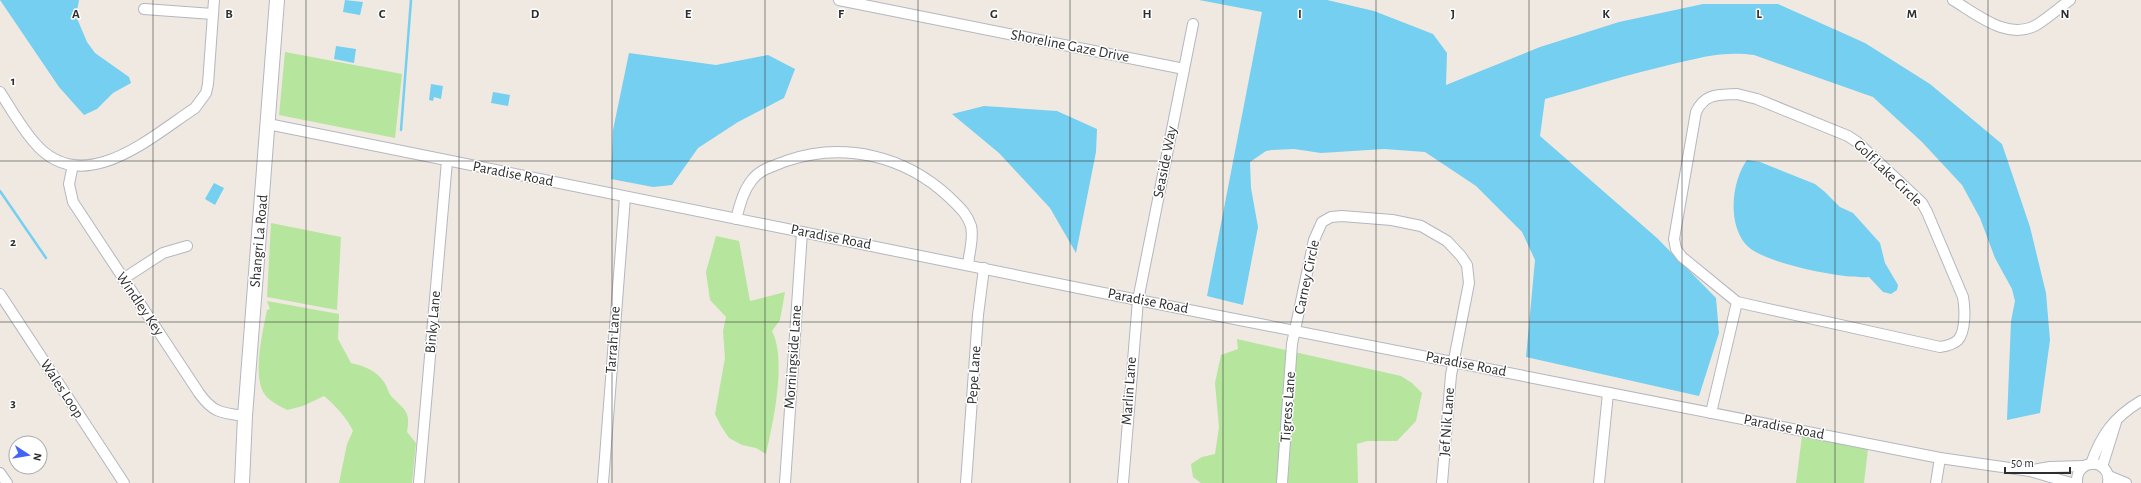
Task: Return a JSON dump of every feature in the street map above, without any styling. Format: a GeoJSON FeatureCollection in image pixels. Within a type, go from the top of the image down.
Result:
{"type":"FeatureCollection","features":[{"type":"Feature","properties":{"kind":"street"},"geometry":{"type":"LineString","coordinates":[[0,92],[35,143],[52,157],[73,165],[97,165],[117,158],[201,102],[208,84],[214,0]]}},
{"type":"Feature","properties":{"kind":"street","name":"Shangri La Road"},"geometry":{"type":"LineString","coordinates":[[242,483],[245,416],[277,0]]}},
{"type":"Feature","properties":{"kind":"street","name":"Shoreline Gaze Drive"},"geometry":{"type":"LineString","coordinates":[[839,0],[1184,69]]}},
{"type":"Feature","properties":{"kind":"street"},"geometry":{"type":"LineString","coordinates":[[1953,0],[2001,28],[2014,31],[2026,30],[2037,25],[2070,0]]}},
{"type":"Feature","properties":{"kind":"street"},"geometry":{"type":"LineString","coordinates":[[144,9],[213,14]]}},
{"type":"Feature","properties":{"kind":"street","name":"Seaside Way"},"geometry":{"type":"LineString","coordinates":[[1138,300],[1193,24]]}},
{"type":"Feature","properties":{"kind":"street","name":"Golf Lake Circle"},"geometry":{"type":"LineString","coordinates":[[1737,94],[1757,99],[1848,136],[1857,142],[1922,203],[1963,297],[1965,307],[1962,331],[1958,340],[1950,346],[1940,347],[1737,302],[1682,257],[1676,249],[1674,239],[1696,112],[1700,103],[1708,97],[1737,94]]}},
{"type":"Feature","properties":{"kind":"street","name":"Paradise Road"},"geometry":{"type":"LineString","coordinates":[[268,124],[1138,300],[1608,393],[1940,458],[2030,471],[2071,483]]}},
{"type":"Feature","properties":{"kind":"street"},"geometry":{"type":"LineString","coordinates":[[736,219],[742,197],[749,183],[759,172],[816,154],[840,152],[863,154],[896,163],[917,173],[937,186],[962,210],[971,227],[968,265]]}},
{"type":"Feature","properties":{"kind":"street","name":"Binky Lane"},"geometry":{"type":"LineString","coordinates":[[419,483],[447,161]]}},
{"type":"Feature","properties":{"kind":"street","name":"Windley Key"},"geometry":{"type":"LineString","coordinates":[[73,165],[70,184],[73,202],[204,401],[220,413],[245,416]]}},
{"type":"Feature","properties":{"kind":"street","name":"Tarrah Lane"},"geometry":{"type":"LineString","coordinates":[[602,483],[625,197]]}},
{"type":"Feature","properties":{"kind":"street","name":"Carney Circle"},"geometry":{"type":"LineString","coordinates":[[1295,330],[1314,240],[1322,222],[1331,217],[1342,216],[1412,223],[1439,235],[1455,248],[1467,264],[1469,274],[1468,292],[1454,362]]}},
{"type":"Feature","properties":{"kind":"street","name":"Morningside Lane"},"geometry":{"type":"LineString","coordinates":[[785,483],[802,232]]}},
{"type":"Feature","properties":{"kind":"street"},"geometry":{"type":"LineString","coordinates":[[123,279],[163,253],[187,246]]}},
{"type":"Feature","properties":{"kind":"street","name":"Pepe Lane"},"geometry":{"type":"LineString","coordinates":[[966,483],[978,315],[984,268]]}},
{"type":"Feature","properties":{"kind":"street","name":"Wales Loop"},"geometry":{"type":"LineString","coordinates":[[0,294],[124,483]]}},
{"type":"Feature","properties":{"kind":"street","name":"Marlin Lane"},"geometry":{"type":"LineString","coordinates":[[1123,483],[1138,300]]}},
{"type":"Feature","properties":{"kind":"street"},"geometry":{"type":"LineString","coordinates":[[1711,413],[1737,302]]}},
{"type":"Feature","properties":{"kind":"street","name":"Tigress Lane"},"geometry":{"type":"LineString","coordinates":[[1282,483],[1292,344],[1295,330]]}},
{"type":"Feature","properties":{"kind":"street","name":"Jef Nik Lane"},"geometry":{"type":"LineString","coordinates":[[1442,483],[1448,394],[1454,362]]}},
{"type":"Feature","properties":{"kind":"street"},"geometry":{"type":"LineString","coordinates":[[1599,483],[1608,393]]}},
{"type":"Feature","properties":{"kind":"street"},"geometry":{"type":"LineString","coordinates":[[2077,483],[2079,472],[2087,465],[2103,435],[2117,420],[2141,401]]}},
{"type":"Feature","properties":{"kind":"street"},"geometry":{"type":"LineString","coordinates":[[2117,420],[2102,467],[2108,479],[2126,483]]}},
{"type":"Feature","properties":{"kind":"street"},"geometry":{"type":"LineString","coordinates":[[1936,483],[1940,458]]}},
{"type":"Feature","properties":{"kind":"street","name":"Paradise Road"},"geometry":{"type":"LineString","coordinates":[[2030,471],[2050,467],[2087,465],[2102,467]]}},
{"type":"Feature","properties":{"kind":"street"},"geometry":{"type":"LineString","coordinates":[[0,473],[7,483]]}},
{"type":"Feature","properties":{"kind":"green space"},"geometry":{"type":"Polygon","coordinates":[[[285,52],[402,74],[395,138],[279,115],[285,52]]]}},
{"type":"Feature","properties":{"kind":"green space"},"geometry":{"type":"Polygon","coordinates":[[[271,223],[341,237],[337,310],[267,297],[271,223]]]}},
{"type":"Feature","properties":{"kind":"green space"},"geometry":{"type":"Polygon","coordinates":[[[716,236],[739,241],[750,301],[785,292],[780,320],[772,331],[776,343],[779,374],[775,409],[766,454],[756,448],[742,445],[729,438],[715,414],[725,358],[723,331],[726,317],[710,300],[706,272],[716,236]]]}},
{"type":"Feature","properties":{"kind":"green space"},"geometry":{"type":"Polygon","coordinates":[[[267,301],[339,314],[338,339],[351,363],[365,367],[377,374],[385,384],[391,396],[403,408],[407,415],[407,432],[416,443],[412,483],[339,483],[347,444],[353,431],[340,412],[324,396],[303,406],[287,410],[266,396],[259,378],[259,354],[267,310],[270,309],[267,301]]]}},
{"type":"Feature","properties":{"kind":"green space"},"geometry":{"type":"Polygon","coordinates":[[[1237,339],[1401,376],[1412,383],[1422,393],[1416,421],[1397,441],[1367,441],[1357,444],[1358,483],[1201,483],[1193,477],[1191,464],[1202,457],[1215,454],[1219,427],[1215,383],[1221,355],[1238,349],[1237,339]]]}},
{"type":"Feature","properties":{"kind":"green space"},"geometry":{"type":"Polygon","coordinates":[[[1802,436],[1868,449],[1864,483],[1796,483],[1802,436]]]}},
{"type":"Feature","properties":{"kind":"water"},"geometry":{"type":"Polygon","coordinates":[[[0,0],[79,0],[76,16],[87,42],[95,53],[129,77],[131,83],[113,93],[97,109],[84,115],[59,87],[0,0]]]}},
{"type":"Feature","properties":{"kind":"water"},"geometry":{"type":"Polygon","coordinates":[[[345,0],[363,2],[360,15],[343,12],[345,0]]]}},
{"type":"Feature","properties":{"kind":"water"},"geometry":{"type":"Polygon","coordinates":[[[1199,0],[1327,0],[1374,11],[1433,34],[1447,53],[1446,85],[1540,47],[1619,22],[1703,4],[1778,4],[1865,43],[1930,84],[2002,144],[2030,227],[2046,293],[2050,340],[2040,413],[2007,420],[2011,321],[2015,301],[2012,289],[1995,258],[1980,218],[1962,185],[1922,142],[1873,97],[1754,55],[1723,54],[1694,59],[1545,99],[1540,136],[1657,238],[1716,298],[1719,333],[1699,396],[1526,357],[1535,260],[1522,232],[1476,186],[1425,152],[1384,149],[1321,153],[1294,149],[1266,151],[1250,162],[1251,188],[1258,227],[1243,305],[1207,296],[1262,12],[1199,0]]]}},
{"type":"Feature","properties":{"kind":"water"},"geometry":{"type":"Polygon","coordinates":[[[336,46],[356,49],[354,63],[334,59],[336,46]]]}},
{"type":"Feature","properties":{"kind":"water"},"geometry":{"type":"Polygon","coordinates":[[[629,53],[716,65],[768,55],[795,69],[784,98],[738,122],[698,148],[672,185],[653,187],[611,179],[613,130],[629,53]]]}},
{"type":"Feature","properties":{"kind":"water"},"geometry":{"type":"Polygon","coordinates":[[[431,84],[443,86],[441,99],[434,97],[433,101],[429,100],[431,84]]]}},
{"type":"Feature","properties":{"kind":"water"},"geometry":{"type":"Polygon","coordinates":[[[493,92],[510,95],[508,106],[491,103],[493,92]]]}},
{"type":"Feature","properties":{"kind":"water"},"geometry":{"type":"Polygon","coordinates":[[[984,106],[1057,111],[1097,129],[1096,152],[1076,253],[1050,208],[999,153],[952,114],[984,106]]]}},
{"type":"Feature","properties":{"kind":"water"},"geometry":{"type":"Polygon","coordinates":[[[1747,160],[1760,162],[1815,184],[1840,207],[1853,213],[1880,243],[1885,263],[1898,285],[1897,290],[1891,294],[1883,292],[1869,277],[1843,276],[1810,270],[1778,261],[1754,251],[1745,243],[1739,233],[1735,221],[1734,208],[1734,194],[1737,182],[1741,170],[1747,160]]]}},
{"type":"Feature","properties":{"kind":"water"},"geometry":{"type":"Polygon","coordinates":[[[214,183],[224,188],[215,205],[205,199],[214,183]]]}},
{"type":"Feature","properties":{"kind":"waterway"},"geometry":{"type":"LineString","coordinates":[[401,130],[411,0]]}},
{"type":"Feature","properties":{"kind":"waterway"},"geometry":{"type":"LineString","coordinates":[[0,191],[46,258]]}}]}
